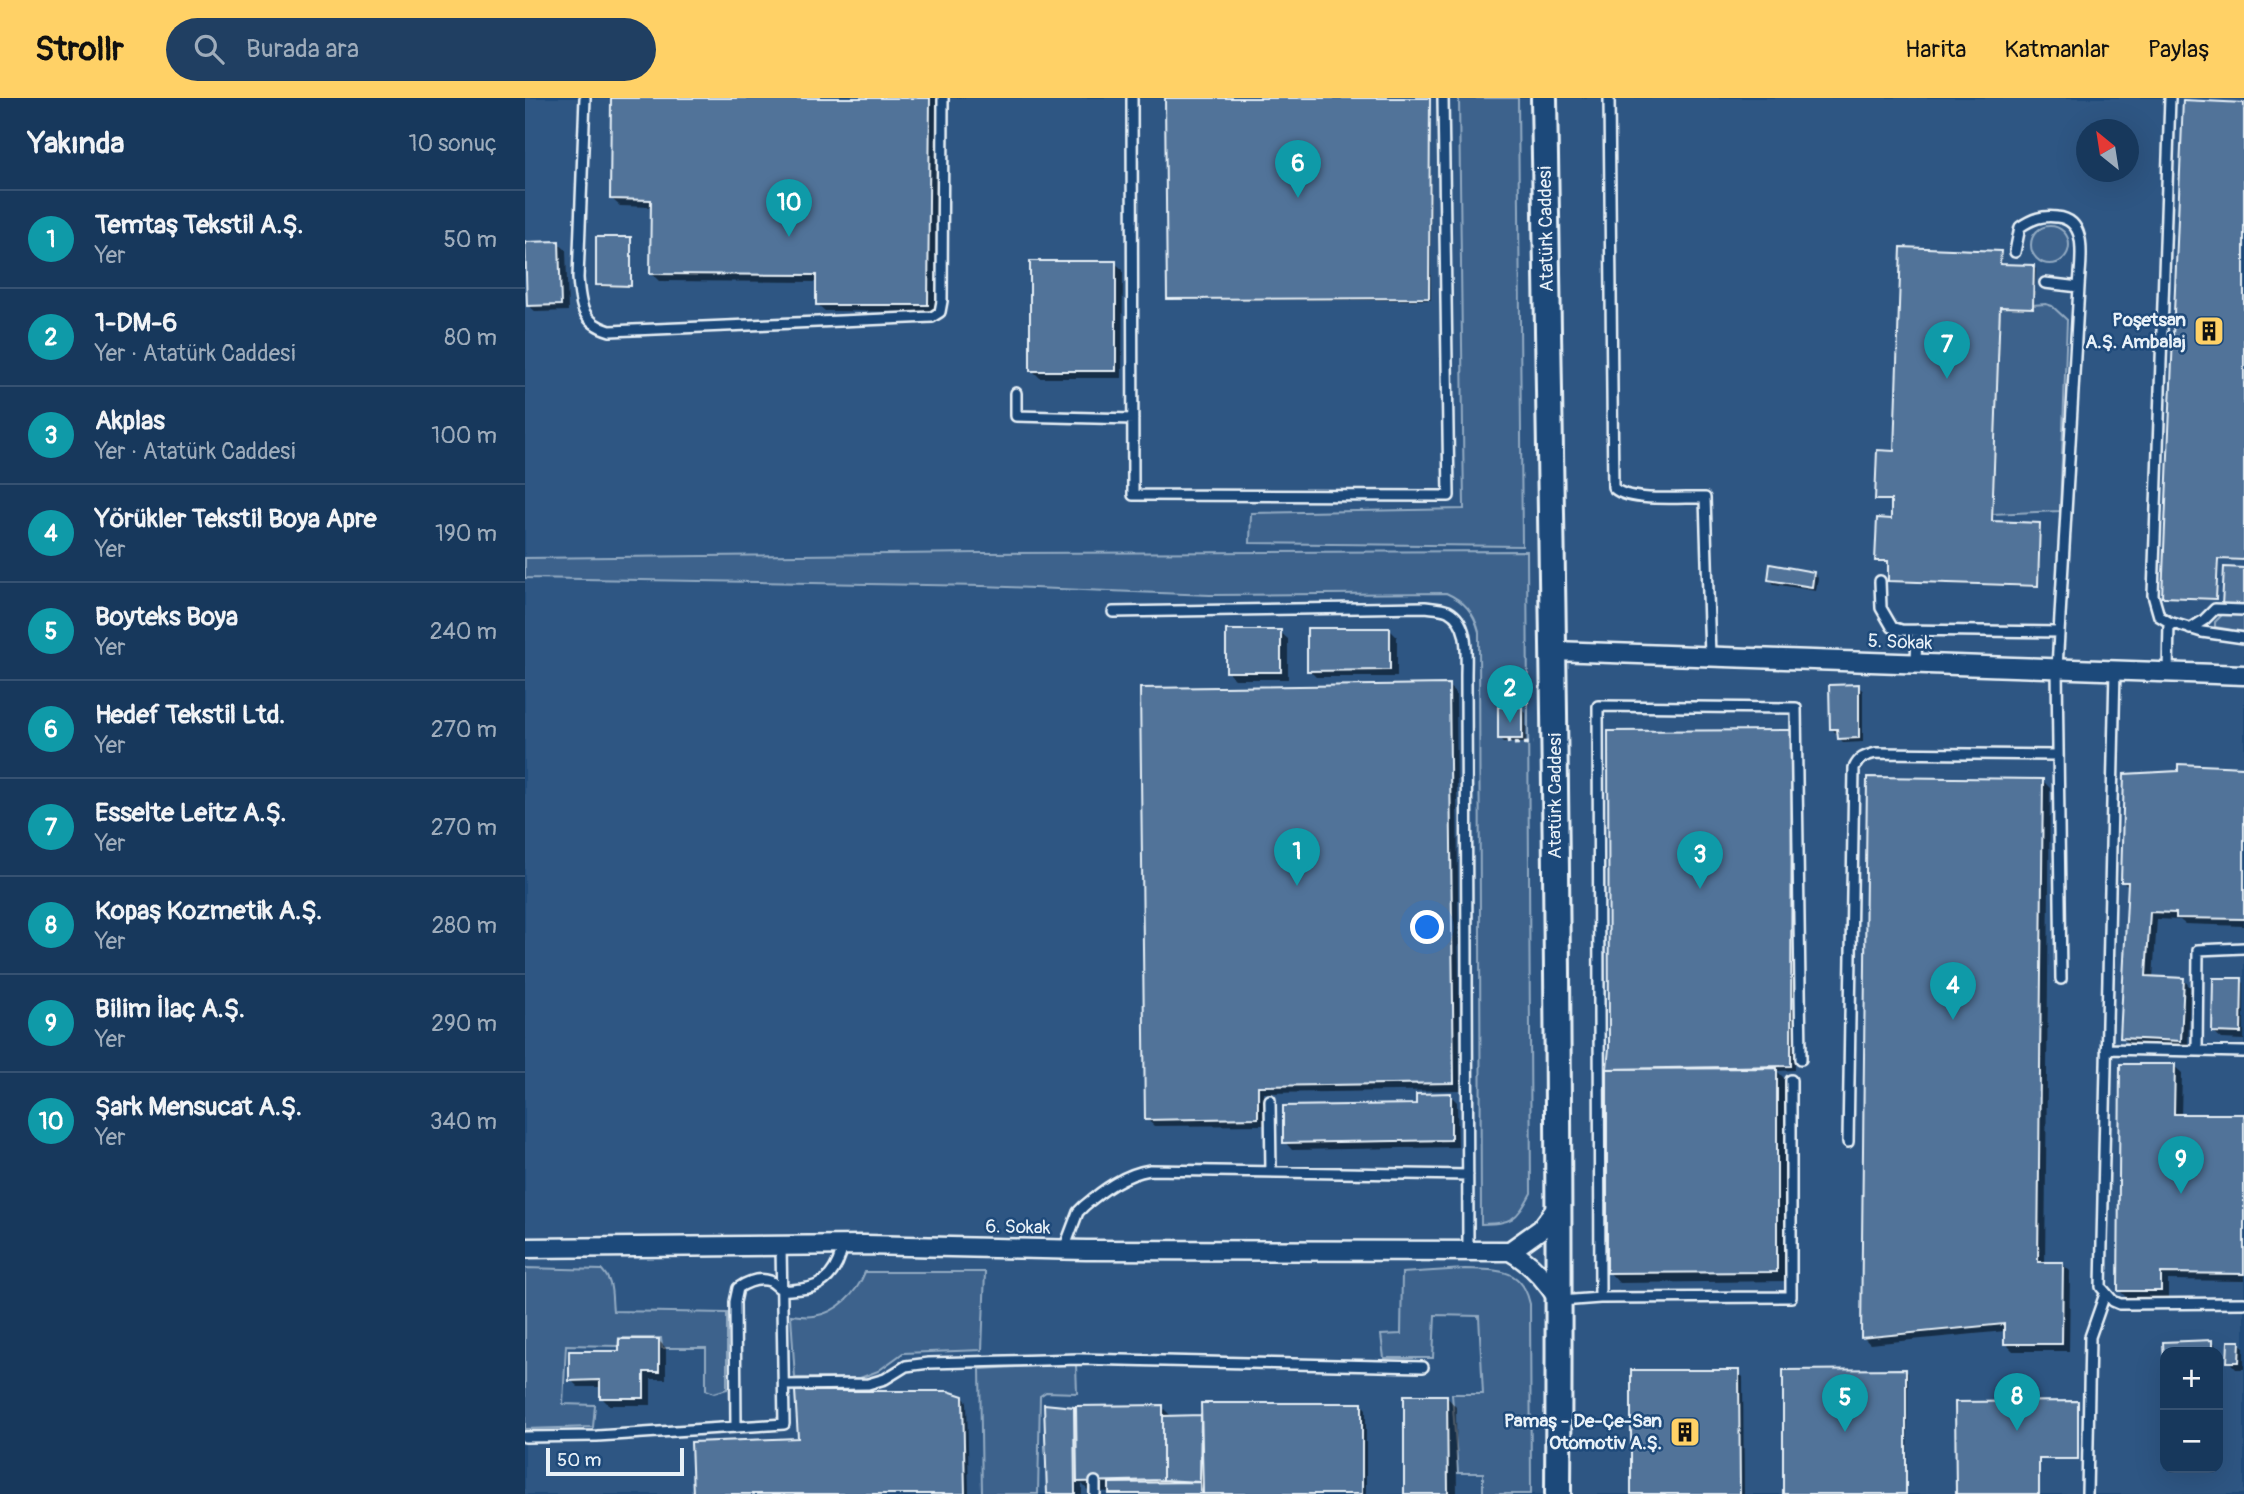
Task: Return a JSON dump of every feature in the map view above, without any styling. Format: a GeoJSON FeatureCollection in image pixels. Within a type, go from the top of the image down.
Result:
{"type":"FeatureCollection","features":[{"type":"Feature","properties":{"kind":"street","name":"Atatürk Caddesi"},"geometry":{"type":"LineString","coordinates":[[1544,98],[1554,651],[1558,1494]]}},
{"type":"Feature","properties":{"kind":"street","name":"5. Sokak"},"geometry":{"type":"LineString","coordinates":[[1554,651],[2244,675]]}},
{"type":"Feature","properties":{"kind":"street"},"geometry":{"type":"LineString","coordinates":[[1558,1206],[1541,1229],[1510,1251],[1542,1276],[1559,1301]]}},
{"type":"Feature","properties":{"kind":"street","name":"6. Sokak"},"geometry":{"type":"LineString","coordinates":[[525,1248],[843,1245],[1510,1251]]}},
{"type":"Feature","properties":{"kind":"lane"},"geometry":{"type":"LineString","coordinates":[[585,98],[577,278],[580,304],[597,327],[610,331],[932,317],[940,312],[943,98]]}},
{"type":"Feature","properties":{"kind":"lane"},"geometry":{"type":"LineString","coordinates":[[1132,98],[1133,495],[1449,496],[1443,98]]}},
{"type":"Feature","properties":{"kind":"lane"},"geometry":{"type":"LineString","coordinates":[[1609,98],[1613,487],[1618,493],[1632,496],[1705,498],[1710,656]]}},
{"type":"Feature","properties":{"kind":"lane"},"geometry":{"type":"LineString","coordinates":[[2170,98],[2153,595],[2159,616],[2169,622],[2190,629],[2244,638]]}},
{"type":"Feature","properties":{"kind":"lane"},"geometry":{"type":"LineString","coordinates":[[2015,252],[2020,227],[2030,220],[2047,216],[2066,218],[2075,225],[2080,235],[2057,668],[2061,979]]}},
{"type":"Feature","properties":{"kind":"lane"},"geometry":{"type":"LineString","coordinates":[[2045,283],[2079,287]]}},
{"type":"Feature","properties":{"kind":"lane"},"geometry":{"type":"LineString","coordinates":[[1016,393],[1016,416],[1133,419]]}},
{"type":"Feature","properties":{"kind":"lane"},"geometry":{"type":"LineString","coordinates":[[1880,581],[1881,608],[1892,627],[1917,630],[2059,632]]}},
{"type":"Feature","properties":{"kind":"lane"},"geometry":{"type":"LineString","coordinates":[[1112,612],[1425,607],[1446,610],[1458,619],[1464,636],[1466,665],[1468,1251]]}},
{"type":"Feature","properties":{"kind":"lane"},"geometry":{"type":"LineString","coordinates":[[2190,629],[2204,620],[2215,608],[2244,610]]}},
{"type":"Feature","properties":{"kind":"lane"},"geometry":{"type":"LineString","coordinates":[[2168,673],[2169,622]]}},
{"type":"Feature","properties":{"kind":"lane"},"geometry":{"type":"LineString","coordinates":[[1916,663],[1917,630]]}},
{"type":"Feature","properties":{"kind":"lane"},"geometry":{"type":"LineString","coordinates":[[2115,670],[2101,1287],[2105,1294],[2120,1304],[2244,1303]]}},
{"type":"Feature","properties":{"kind":"lane"},"geometry":{"type":"LineString","coordinates":[[1600,1298],[1598,706],[1796,708],[1801,1059]]}},
{"type":"Feature","properties":{"kind":"lane"},"geometry":{"type":"LineString","coordinates":[[1847,1142],[1854,768],[1857,761],[1876,754],[2058,755]]}},
{"type":"Feature","properties":{"kind":"lane"},"geometry":{"type":"LineString","coordinates":[[2197,1051],[2198,950],[2244,948]]}},
{"type":"Feature","properties":{"kind":"lane"},"geometry":{"type":"LineString","coordinates":[[2106,1049],[2244,1052]]}},
{"type":"Feature","properties":{"kind":"lane"},"geometry":{"type":"LineString","coordinates":[[1559,1301],[1600,1298],[1791,1297],[1791,1080]]}},
{"type":"Feature","properties":{"kind":"lane"},"geometry":{"type":"LineString","coordinates":[[1270,1100],[1271,1172]]}},
{"type":"Feature","properties":{"kind":"lane"},"geometry":{"type":"LineString","coordinates":[[1064,1249],[1078,1212],[1095,1197],[1136,1172],[1150,1170],[1468,1175]]}},
{"type":"Feature","properties":{"kind":"lane"},"geometry":{"type":"LineString","coordinates":[[736,1427],[735,1302],[738,1289],[757,1280],[769,1281],[782,1290],[806,1289],[819,1285],[835,1270],[843,1245]]}},
{"type":"Feature","properties":{"kind":"lane"},"geometry":{"type":"LineString","coordinates":[[525,1437],[597,1436],[784,1424],[781,1246]]}},
{"type":"Feature","properties":{"kind":"lane"},"geometry":{"type":"LineString","coordinates":[[2087,1494],[2090,1337],[2105,1294]]}},
{"type":"Feature","properties":{"kind":"lane"},"geometry":{"type":"LineString","coordinates":[[784,1385],[868,1384],[885,1379],[906,1366],[929,1363],[1079,1359],[1423,1367]]}},
{"type":"Feature","properties":{"kind":"lane"},"geometry":{"type":"LineString","coordinates":[[1095,1482],[1095,1494]]}},
{"type":"Feature","properties":{"kind":"path"},"geometry":{"type":"LineString","coordinates":[[1509,707],[1509,702],[1533,702]]}},
{"type":"Feature","properties":{"kind":"path"},"geometry":{"type":"LineString","coordinates":[[1508,739],[1509,744],[1534,743]]}},
{"type":"Feature","properties":{"kind":"shaded area"},"geometry":{"type":"Polygon","coordinates":[[[525,98],[2244,98],[2244,1494],[525,1494],[525,98]]]}},
{"type":"Feature","properties":{"kind":"shaded area"},"geometry":{"type":"Polygon","coordinates":[[[1459,98],[1518,98],[1522,546],[1250,543],[1251,513],[1464,509],[1459,98]]]}},
{"type":"Feature","properties":{"kind":"shaded area"},"geometry":{"type":"Polygon","coordinates":[[[2050,226],[2064,231],[2069,245],[2064,259],[2050,264],[2036,259],[2031,245],[2036,231],[2050,226]]]}},
{"type":"Feature","properties":{"kind":"shaded area"},"geometry":{"type":"Polygon","coordinates":[[[2046,304],[2067,320],[2060,511],[1992,514],[2000,307],[2046,304]]]}},
{"type":"Feature","properties":{"kind":"shaded area"},"geometry":{"type":"Polygon","coordinates":[[[1527,551],[1531,1193],[1512,1219],[1481,1224],[1479,632],[1471,613],[1458,600],[1446,593],[1210,595],[983,586],[525,578],[525,558],[1527,551]]]}},
{"type":"Feature","properties":{"kind":"shaded area"},"geometry":{"type":"Polygon","coordinates":[[[2225,612],[2244,613],[2244,632],[2215,627],[2215,622],[2225,612]]]}},
{"type":"Feature","properties":{"kind":"shaded area"},"geometry":{"type":"Polygon","coordinates":[[[525,1268],[602,1270],[610,1284],[613,1311],[727,1313],[727,1389],[714,1393],[706,1390],[706,1348],[662,1348],[661,1338],[619,1338],[618,1346],[566,1345],[563,1404],[595,1405],[593,1427],[525,1429],[525,1268]]]}},
{"type":"Feature","properties":{"kind":"shaded area"},"geometry":{"type":"Polygon","coordinates":[[[1465,1269],[1507,1273],[1521,1283],[1530,1304],[1531,1494],[1483,1494],[1483,1473],[1458,1473],[1452,1394],[1483,1394],[1479,1316],[1435,1315],[1433,1358],[1384,1358],[1381,1335],[1401,1334],[1402,1273],[1465,1269]]]}},
{"type":"Feature","properties":{"kind":"shaded area"},"geometry":{"type":"Polygon","coordinates":[[[865,1272],[985,1272],[982,1350],[903,1353],[878,1371],[860,1378],[795,1378],[791,1315],[814,1316],[831,1311],[845,1301],[865,1272]]]}},
{"type":"Feature","properties":{"kind":"shaded area"},"geometry":{"type":"Polygon","coordinates":[[[1076,1364],[1077,1393],[1046,1392],[1040,1396],[1038,1494],[982,1494],[980,1369],[1076,1364]]]}},
{"type":"Feature","properties":{"kind":"building"},"geometry":{"type":"Polygon","coordinates":[[[611,98],[930,98],[928,305],[816,305],[816,275],[650,274],[651,200],[610,199],[611,98]]]}},
{"type":"Feature","properties":{"kind":"building"},"geometry":{"type":"Polygon","coordinates":[[[1165,98],[1430,98],[1429,298],[1167,299],[1165,98]]]}},
{"type":"Feature","properties":{"kind":"building","name":"Poşetsan A.Ş. Ambalaj"},"geometry":{"type":"Polygon","coordinates":[[[2183,100],[2244,103],[2244,560],[2218,559],[2216,599],[2162,597],[2183,100]]]}},
{"type":"Feature","properties":{"kind":"building"},"geometry":{"type":"Polygon","coordinates":[[[596,237],[631,237],[631,286],[596,285],[596,237]]]}},
{"type":"Feature","properties":{"kind":"building"},"geometry":{"type":"Polygon","coordinates":[[[559,241],[561,305],[527,306],[525,242],[559,241]]]}},
{"type":"Feature","properties":{"kind":"building"},"geometry":{"type":"Polygon","coordinates":[[[1901,247],[2001,251],[2000,264],[2034,265],[2033,308],[2000,307],[1992,521],[2040,523],[2038,586],[1888,581],[1888,561],[1875,561],[1877,518],[1891,519],[1891,500],[1875,500],[1877,450],[1894,451],[1901,247]]]}},
{"type":"Feature","properties":{"kind":"building"},"geometry":{"type":"Polygon","coordinates":[[[1030,261],[1116,261],[1116,371],[1030,371],[1030,261]]]}},
{"type":"Feature","properties":{"kind":"building"},"geometry":{"type":"Polygon","coordinates":[[[1770,564],[1814,572],[1812,587],[1768,580],[1770,564]]]}},
{"type":"Feature","properties":{"kind":"building"},"geometry":{"type":"Polygon","coordinates":[[[2224,567],[2244,568],[2244,606],[2222,606],[2224,567]]]}},
{"type":"Feature","properties":{"kind":"building"},"geometry":{"type":"Polygon","coordinates":[[[1307,628],[1390,628],[1390,670],[1307,671],[1307,628]]]}},
{"type":"Feature","properties":{"kind":"building"},"geometry":{"type":"Polygon","coordinates":[[[1226,630],[1281,630],[1281,672],[1226,672],[1226,630]]]}},
{"type":"Feature","properties":{"kind":"building"},"geometry":{"type":"Polygon","coordinates":[[[1449,684],[1454,1083],[1258,1086],[1258,1118],[1145,1120],[1140,688],[1449,684]]]}},
{"type":"Feature","properties":{"kind":"building"},"geometry":{"type":"Polygon","coordinates":[[[1859,684],[1859,738],[1838,739],[1837,729],[1830,729],[1829,685],[1859,684]]]}},
{"type":"Feature","properties":{"kind":"building"},"geometry":{"type":"Polygon","coordinates":[[[1498,707],[1522,707],[1522,739],[1498,739],[1498,707]]]}},
{"type":"Feature","properties":{"kind":"building"},"geometry":{"type":"Polygon","coordinates":[[[1792,730],[1791,1066],[1607,1069],[1608,731],[1792,730]]]}},
{"type":"Feature","properties":{"kind":"building"},"geometry":{"type":"Polygon","coordinates":[[[2178,764],[2244,767],[2244,919],[2176,918],[2176,913],[2150,912],[2146,976],[2184,978],[2181,1041],[2120,1038],[2128,882],[2121,882],[2124,774],[2178,771],[2178,764]]]}},
{"type":"Feature","properties":{"kind":"building"},"geometry":{"type":"Polygon","coordinates":[[[1867,777],[2043,779],[2038,1262],[2063,1262],[2062,1344],[2004,1344],[2004,1324],[1861,1338],[1867,777]]]}},
{"type":"Feature","properties":{"kind":"building"},"geometry":{"type":"Polygon","coordinates":[[[2213,978],[2242,978],[2241,1033],[2212,1032],[2213,978]]]}},
{"type":"Feature","properties":{"kind":"building"},"geometry":{"type":"Polygon","coordinates":[[[2120,1064],[2175,1064],[2174,1114],[2244,1114],[2244,1274],[2161,1273],[2161,1291],[2118,1291],[2120,1064]]]}},
{"type":"Feature","properties":{"kind":"building"},"geometry":{"type":"Polygon","coordinates":[[[1777,1068],[1777,1272],[1607,1273],[1607,1069],[1777,1068]]]}},
{"type":"Feature","properties":{"kind":"building"},"geometry":{"type":"Polygon","coordinates":[[[1451,1093],[1451,1140],[1283,1143],[1283,1106],[1416,1104],[1416,1094],[1451,1093]]]}},
{"type":"Feature","properties":{"kind":"building"},"geometry":{"type":"Polygon","coordinates":[[[619,1339],[659,1339],[659,1372],[644,1372],[644,1398],[600,1398],[600,1380],[569,1381],[569,1351],[619,1351],[619,1339]]]}},
{"type":"Feature","properties":{"kind":"building"},"geometry":{"type":"Polygon","coordinates":[[[2212,1340],[2212,1347],[2163,1347],[2163,1342],[2212,1340]]]}},
{"type":"Feature","properties":{"kind":"building"},"geometry":{"type":"Polygon","coordinates":[[[2228,1341],[2240,1341],[2239,1362],[2227,1362],[2228,1341]]]}},
{"type":"Feature","properties":{"kind":"building"},"geometry":{"type":"Polygon","coordinates":[[[1906,1369],[1906,1494],[1783,1494],[1783,1370],[1906,1369]]]}},
{"type":"Feature","properties":{"kind":"building","name":"Pamaş - De-Çe-San Otomotiv A.Ş."},"geometry":{"type":"Polygon","coordinates":[[[1631,1370],[1739,1370],[1740,1494],[1631,1494],[1631,1370]]]}},
{"type":"Feature","properties":{"kind":"building"},"geometry":{"type":"Polygon","coordinates":[[[795,1391],[948,1391],[963,1396],[965,1494],[693,1494],[691,1442],[798,1438],[795,1391]]]}},
{"type":"Feature","properties":{"kind":"building"},"geometry":{"type":"Polygon","coordinates":[[[1404,1395],[1447,1395],[1448,1494],[1404,1494],[1404,1395]]]}},
{"type":"Feature","properties":{"kind":"building"},"geometry":{"type":"Polygon","coordinates":[[[2078,1401],[2078,1459],[2039,1459],[2039,1494],[1956,1494],[1955,1402],[2078,1401]]]}},
{"type":"Feature","properties":{"kind":"building"},"geometry":{"type":"Polygon","coordinates":[[[1201,1403],[1362,1403],[1362,1494],[1203,1494],[1201,1403]]]}},
{"type":"Feature","properties":{"kind":"building"},"geometry":{"type":"Polygon","coordinates":[[[1044,1404],[1074,1407],[1075,1494],[1047,1494],[1044,1404]]]}},
{"type":"Feature","properties":{"kind":"building"},"geometry":{"type":"Polygon","coordinates":[[[1163,1405],[1163,1480],[1077,1482],[1076,1406],[1163,1405]]]}},
{"type":"Feature","properties":{"kind":"building"},"geometry":{"type":"Polygon","coordinates":[[[1201,1415],[1200,1482],[1163,1480],[1163,1416],[1201,1415]]]}},
{"type":"Feature","properties":{"kind":"building"},"geometry":{"type":"Polygon","coordinates":[[[1200,1482],[1201,1494],[1109,1494],[1109,1483],[1200,1482]]]}},
{"type":"Feature","properties":{"kind":"place","name":"Hedef Tekstil Ltd."},"geometry":{"type":"Point","coordinates":[1298,198]}},
{"type":"Feature","properties":{"kind":"place","name":"Şark Mensucat A.Ş."},"geometry":{"type":"Point","coordinates":[789,237]}},
{"type":"Feature","properties":{"kind":"place","name":"Poşetsan A.Ş. Ambalaj"},"geometry":{"type":"Point","coordinates":[2209,331]}},
{"type":"Feature","properties":{"kind":"place","name":"Esselte Leitz A.Ş."},"geometry":{"type":"Point","coordinates":[1947,379]}},
{"type":"Feature","properties":{"kind":"place","name":"1-DM-6"},"geometry":{"type":"Point","coordinates":[1510,723]}},
{"type":"Feature","properties":{"kind":"place","name":"Temtaş Tekstil A.Ş."},"geometry":{"type":"Point","coordinates":[1297,886]}},
{"type":"Feature","properties":{"kind":"place","name":"Akplas"},"geometry":{"type":"Point","coordinates":[1700,889]}},
{"type":"Feature","properties":{"kind":"place","name":"Yörükler Tekstil Boya Apre"},"geometry":{"type":"Point","coordinates":[1953,1020]}},
{"type":"Feature","properties":{"kind":"place","name":"Bilim İlaç A.Ş."},"geometry":{"type":"Point","coordinates":[2181,1194]}},
{"type":"Feature","properties":{"kind":"place","name":"Kopaş Kozmetik A.Ş."},"geometry":{"type":"Point","coordinates":[2017,1431]}},
{"type":"Feature","properties":{"kind":"place","name":"Pamaş - De-Çe-San Otomotiv A.Ş."},"geometry":{"type":"Point","coordinates":[1685,1432]}},
{"type":"Feature","properties":{"kind":"place","name":"Boyteks Boya"},"geometry":{"type":"Point","coordinates":[1845,1432]}}]}
